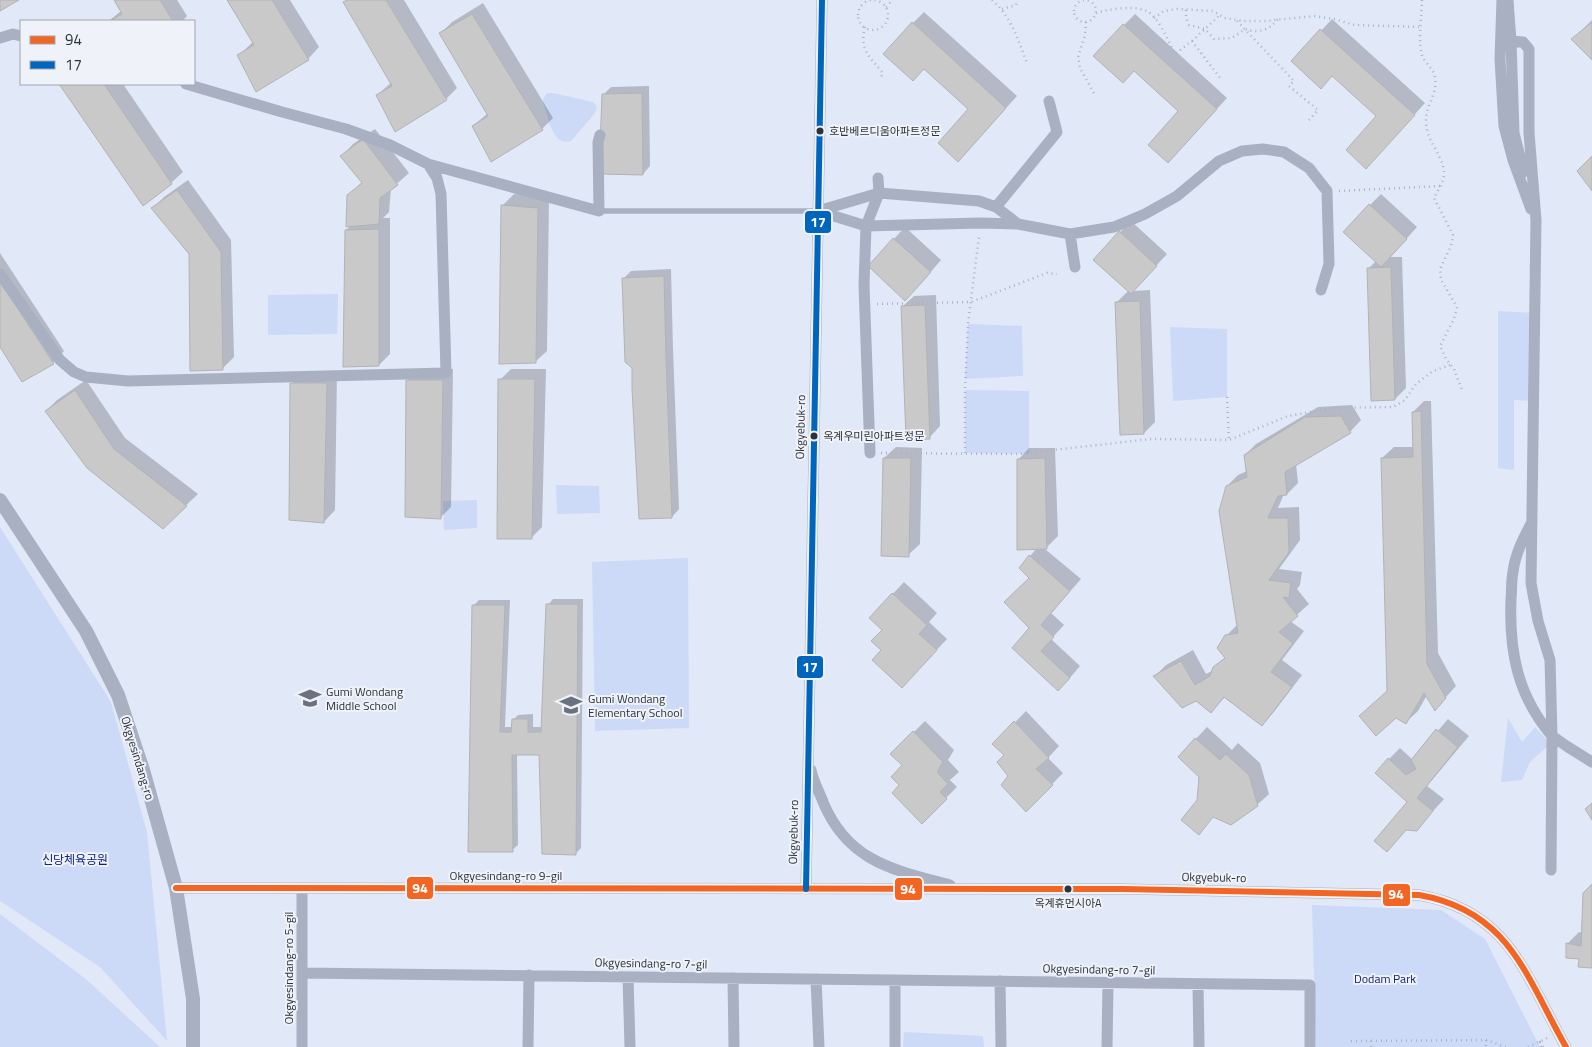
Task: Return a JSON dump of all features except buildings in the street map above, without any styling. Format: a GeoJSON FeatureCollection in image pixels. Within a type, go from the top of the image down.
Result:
{"type":"FeatureCollection","features":[{"type":"Feature","properties":{"kind":"street","name":"Okgyebuk-ro"},"geometry":{"type":"LineString","coordinates":[[822,0],[806,889],[1123,889],[1403,894],[1435,898],[1457,906],[1481,919],[1495,930],[1514,953],[1566,1047]]}},
{"type":"Feature","properties":{"kind":"street"},"geometry":{"type":"LineString","coordinates":[[1502,0],[1500,59],[1504,126],[1513,160],[1536,220]]}},
{"type":"Feature","properties":{"kind":"street"},"geometry":{"type":"LineString","coordinates":[[1508,0],[1514,133],[1536,220]]}},
{"type":"Feature","properties":{"kind":"street"},"geometry":{"type":"LineString","coordinates":[[0,38],[13,34],[20,36]]}},
{"type":"Feature","properties":{"kind":"street"},"geometry":{"type":"LineString","coordinates":[[1511,41],[1523,42],[1528,46],[1529,133],[1536,220],[1531,583],[1538,621],[1550,660],[1552,736],[1551,870]]}},
{"type":"Feature","properties":{"kind":"street"},"geometry":{"type":"LineString","coordinates":[[1512,84],[1528,84]]}},
{"type":"Feature","properties":{"kind":"street"},"geometry":{"type":"LineString","coordinates":[[189,85],[346,129],[390,145],[428,164],[599,211],[598,142],[600,135]]}},
{"type":"Feature","properties":{"kind":"street"},"geometry":{"type":"LineString","coordinates":[[996,207],[1057,132],[1049,101]]}},
{"type":"Feature","properties":{"kind":"street"},"geometry":{"type":"LineString","coordinates":[[1514,133],[1529,133]]}},
{"type":"Feature","properties":{"kind":"street"},"geometry":{"type":"LineString","coordinates":[[818,211],[866,226],[1018,224],[1070,234],[1114,227],[1146,214],[1177,196],[1219,161],[1242,151],[1264,149],[1284,152],[1309,168],[1327,191],[1330,264],[1321,290]]}},
{"type":"Feature","properties":{"kind":"street"},"geometry":{"type":"LineString","coordinates":[[0,274],[60,360],[74,372],[86,377],[128,381],[446,373],[441,194],[437,178],[428,164]]}},
{"type":"Feature","properties":{"kind":"street"},"geometry":{"type":"LineString","coordinates":[[870,454],[864,285],[866,226],[879,193],[878,178]]}},
{"type":"Feature","properties":{"kind":"street"},"geometry":{"type":"LineString","coordinates":[[818,211],[879,193],[979,201],[996,207],[1018,224]]}},
{"type":"Feature","properties":{"kind":"street"},"geometry":{"type":"LineString","coordinates":[[1070,234],[1075,267]]}},
{"type":"Feature","properties":{"kind":"street","name":"Okgyesindang-ro"},"geometry":{"type":"LineString","coordinates":[[0,500],[86,631],[118,694],[143,770],[176,888],[193,1000],[193,1047]]}},
{"type":"Feature","properties":{"kind":"street"},"geometry":{"type":"LineString","coordinates":[[1533,520],[1520,545],[1513,571],[1512,645],[1518,675],[1532,709],[1552,736],[1592,762]]}},
{"type":"Feature","properties":{"kind":"street"},"geometry":{"type":"LineString","coordinates":[[808,743],[812,778],[827,811],[848,841],[880,864],[897,871],[966,889]]}},
{"type":"Feature","properties":{"kind":"street","name":"Okgyesindang-ro 9-gil"},"geometry":{"type":"LineString","coordinates":[[176,888],[806,889]]}},
{"type":"Feature","properties":{"kind":"street","name":"Okgyesindang-ro 5-gil"},"geometry":{"type":"LineString","coordinates":[[302,888],[302,1047]]}},
{"type":"Feature","properties":{"kind":"street","name":"Okgyesindang-ro 7-gil"},"geometry":{"type":"LineString","coordinates":[[302,973],[1310,985],[1310,1047]]}},
{"type":"Feature","properties":{"kind":"street"},"geometry":{"type":"LineString","coordinates":[[528,1047],[529,976]]}},
{"type":"Feature","properties":{"kind":"street"},"geometry":{"type":"LineString","coordinates":[[628,977],[630,1047]]}},
{"type":"Feature","properties":{"kind":"street"},"geometry":{"type":"LineString","coordinates":[[733,978],[734,1047]]}},
{"type":"Feature","properties":{"kind":"street"},"geometry":{"type":"LineString","coordinates":[[816,979],[819,1047]]}},
{"type":"Feature","properties":{"kind":"street"},"geometry":{"type":"LineString","coordinates":[[895,980],[895,1047]]}},
{"type":"Feature","properties":{"kind":"street"},"geometry":{"type":"LineString","coordinates":[[1000,981],[1001,1047]]}},
{"type":"Feature","properties":{"kind":"street"},"geometry":{"type":"LineString","coordinates":[[1108,983],[1108,1047]]}},
{"type":"Feature","properties":{"kind":"street"},"geometry":{"type":"LineString","coordinates":[[1198,984],[1199,1047]]}},
{"type":"Feature","properties":{"kind":"lane"},"geometry":{"type":"LineString","coordinates":[[599,211],[818,211]]}},
{"type":"Feature","properties":{"kind":"path"},"geometry":{"type":"LineString","coordinates":[[869,0],[879,1],[886,7],[888,17],[883,25],[874,29],[865,27],[859,20],[859,10],[869,0]]}},
{"type":"Feature","properties":{"kind":"path"},"geometry":{"type":"LineString","coordinates":[[886,7],[893,0]]}},
{"type":"Feature","properties":{"kind":"path"},"geometry":{"type":"LineString","coordinates":[[992,0],[1002,9],[1015,32],[1026,64],[1029,63]]}},
{"type":"Feature","properties":{"kind":"path"},"geometry":{"type":"LineString","coordinates":[[1002,9],[1016,5],[1018,0]]}},
{"type":"Feature","properties":{"kind":"path"},"geometry":{"type":"LineString","coordinates":[[1074,0],[1077,4]]}},
{"type":"Feature","properties":{"kind":"path"},"geometry":{"type":"LineString","coordinates":[[1096,13],[1095,6],[1090,1],[1083,0],[1075,7],[1075,14],[1079,20],[1086,22],[1092,19],[1096,13],[1109,9],[1127,8],[1146,11],[1154,18],[1175,54],[1220,15]]}},
{"type":"Feature","properties":{"kind":"path"},"geometry":{"type":"LineString","coordinates":[[1422,0],[1423,58],[1432,68],[1436,78],[1434,96],[1428,107],[1426,122],[1430,142],[1444,168],[1443,180],[1434,198],[1454,235],[1440,269],[1441,280],[1457,306],[1454,319],[1440,346],[1462,390]]}},
{"type":"Feature","properties":{"kind":"path"},"geometry":{"type":"LineString","coordinates":[[1154,18],[1164,11],[1186,10],[1213,11],[1235,20],[1265,21],[1314,16],[1354,25],[1421,27]]}},
{"type":"Feature","properties":{"kind":"path"},"geometry":{"type":"LineString","coordinates":[[1186,10],[1186,18],[1189,25],[1205,29],[1214,39],[1232,38],[1245,29],[1259,32],[1267,30],[1278,19]]}},
{"type":"Feature","properties":{"kind":"path"},"geometry":{"type":"LineString","coordinates":[[1235,20],[1294,81],[1289,86],[1318,110],[1308,120]]}},
{"type":"Feature","properties":{"kind":"path"},"geometry":{"type":"LineString","coordinates":[[1086,22],[1085,35],[1078,57],[1080,68],[1095,95]]}},
{"type":"Feature","properties":{"kind":"path"},"geometry":{"type":"LineString","coordinates":[[865,27],[862,38],[864,51],[884,73],[881,77]]}},
{"type":"Feature","properties":{"kind":"path"},"geometry":{"type":"LineString","coordinates":[[1192,41],[1220,78]]}},
{"type":"Feature","properties":{"kind":"path"},"geometry":{"type":"LineString","coordinates":[[1327,191],[1440,186]]}},
{"type":"Feature","properties":{"kind":"path"},"geometry":{"type":"LineString","coordinates":[[964,454],[964,390],[968,324],[980,223]]}},
{"type":"Feature","properties":{"kind":"path"},"geometry":{"type":"LineString","coordinates":[[866,304],[971,302],[1046,273],[1057,274]]}},
{"type":"Feature","properties":{"kind":"path"},"geometry":{"type":"LineString","coordinates":[[870,454],[1018,454],[1151,439],[1229,440],[1288,416],[1334,408],[1393,407],[1405,400],[1416,384],[1433,371],[1450,365]]}},
{"type":"Feature","properties":{"kind":"path"},"geometry":{"type":"LineString","coordinates":[[1227,397],[1229,440]]}},
{"type":"Feature","properties":{"kind":"path"},"geometry":{"type":"LineString","coordinates":[[1528,1047],[1558,1034]]}},
{"type":"Feature","properties":{"kind":"path"},"geometry":{"type":"LineString","coordinates":[[1486,1040],[1486,1047]]}},
{"type":"Feature","properties":{"kind":"path"},"geometry":{"type":"LineString","coordinates":[[1351,1041],[1486,1040],[1506,1047]]}},
{"type":"Feature","properties":{"kind":"path"},"geometry":{"type":"LineString","coordinates":[[1372,1041],[1372,1047]]}},
{"type":"Feature","properties":{"kind":"path"},"geometry":{"type":"LineString","coordinates":[[1540,1042],[1542,1047]]}},
{"type":"Feature","properties":{"kind":"green space"},"geometry":{"type":"Polygon","coordinates":[[[547,93],[593,102],[597,107],[595,113],[571,141],[565,142],[559,139],[552,129],[543,103],[547,93]]]}},
{"type":"Feature","properties":{"kind":"green space"},"geometry":{"type":"Polygon","coordinates":[[[338,294],[337,334],[268,335],[268,295],[338,294]]]}},
{"type":"Feature","properties":{"kind":"green space"},"geometry":{"type":"Polygon","coordinates":[[[1498,311],[1535,313],[1534,401],[1514,400],[1514,470],[1498,468],[1498,311]]]}},
{"type":"Feature","properties":{"kind":"green space"},"geometry":{"type":"Polygon","coordinates":[[[968,324],[1022,326],[1023,376],[965,379],[968,324]]]}},
{"type":"Feature","properties":{"kind":"green space"},"geometry":{"type":"Polygon","coordinates":[[[1170,327],[1227,329],[1227,397],[1173,401],[1170,327]]]}},
{"type":"Feature","properties":{"kind":"green space"},"geometry":{"type":"Polygon","coordinates":[[[965,390],[1029,391],[1029,454],[965,453],[965,390]]]}},
{"type":"Feature","properties":{"kind":"green space"},"geometry":{"type":"Polygon","coordinates":[[[556,485],[599,486],[600,513],[557,514],[556,485]]]}},
{"type":"Feature","properties":{"kind":"green space"},"geometry":{"type":"Polygon","coordinates":[[[477,500],[477,528],[444,530],[443,501],[477,500]]]}},
{"type":"Feature","properties":{"kind":"green space","name":"신당체육공원"},"geometry":{"type":"Polygon","coordinates":[[[0,527],[111,702],[147,832],[167,1041],[100,967],[0,901],[0,527]]]}},
{"type":"Feature","properties":{"kind":"green space"},"geometry":{"type":"Polygon","coordinates":[[[688,558],[689,728],[595,731],[592,562],[688,558]]]}},
{"type":"Feature","properties":{"kind":"green space"},"geometry":{"type":"Polygon","coordinates":[[[1508,718],[1522,742],[1535,727],[1548,741],[1548,746],[1530,762],[1522,780],[1501,782],[1508,718]]]}},
{"type":"Feature","properties":{"kind":"green space","name":"Dodam Park"},"geometry":{"type":"Polygon","coordinates":[[[1312,905],[1441,910],[1485,939],[1540,1047],[1316,1047],[1312,905]]]}},
{"type":"Feature","properties":{"kind":"green space"},"geometry":{"type":"Polygon","coordinates":[[[0,914],[87,980],[160,1047],[0,1047],[0,914]]]}},
{"type":"Feature","properties":{"kind":"green space"},"geometry":{"type":"Polygon","coordinates":[[[904,1032],[983,1036],[984,1047],[903,1047],[904,1032]]]}},
{"type":"Feature","properties":{"kind":"transit line","name":"17"},"geometry":{"type":"LineString","coordinates":[[806,889],[822,0]]}},
{"type":"Feature","properties":{"kind":"transit line","name":"94"},"geometry":{"type":"LineString","coordinates":[[176,888],[1123,889],[1419,895],[1450,903],[1475,916],[1495,932],[1512,951],[1526,972],[1566,1047]]}},
{"type":"Feature","properties":{"kind":"place","name":"호반베르디움아파트정문"},"geometry":{"type":"Point","coordinates":[820,131]}},
{"type":"Feature","properties":{"kind":"place","name":"옥계우미린아파트정문"},"geometry":{"type":"Point","coordinates":[814,436]}},
{"type":"Feature","properties":{"kind":"place","name":"Gumi Wondang Middle School"},"geometry":{"type":"Point","coordinates":[310,698]}},
{"type":"Feature","properties":{"kind":"place","name":"Gumi Wondang Elementary School"},"geometry":{"type":"Point","coordinates":[571,705]}},
{"type":"Feature","properties":{"kind":"place","name":"옥계휴먼시아A"},"geometry":{"type":"Point","coordinates":[1068,889]}}]}
